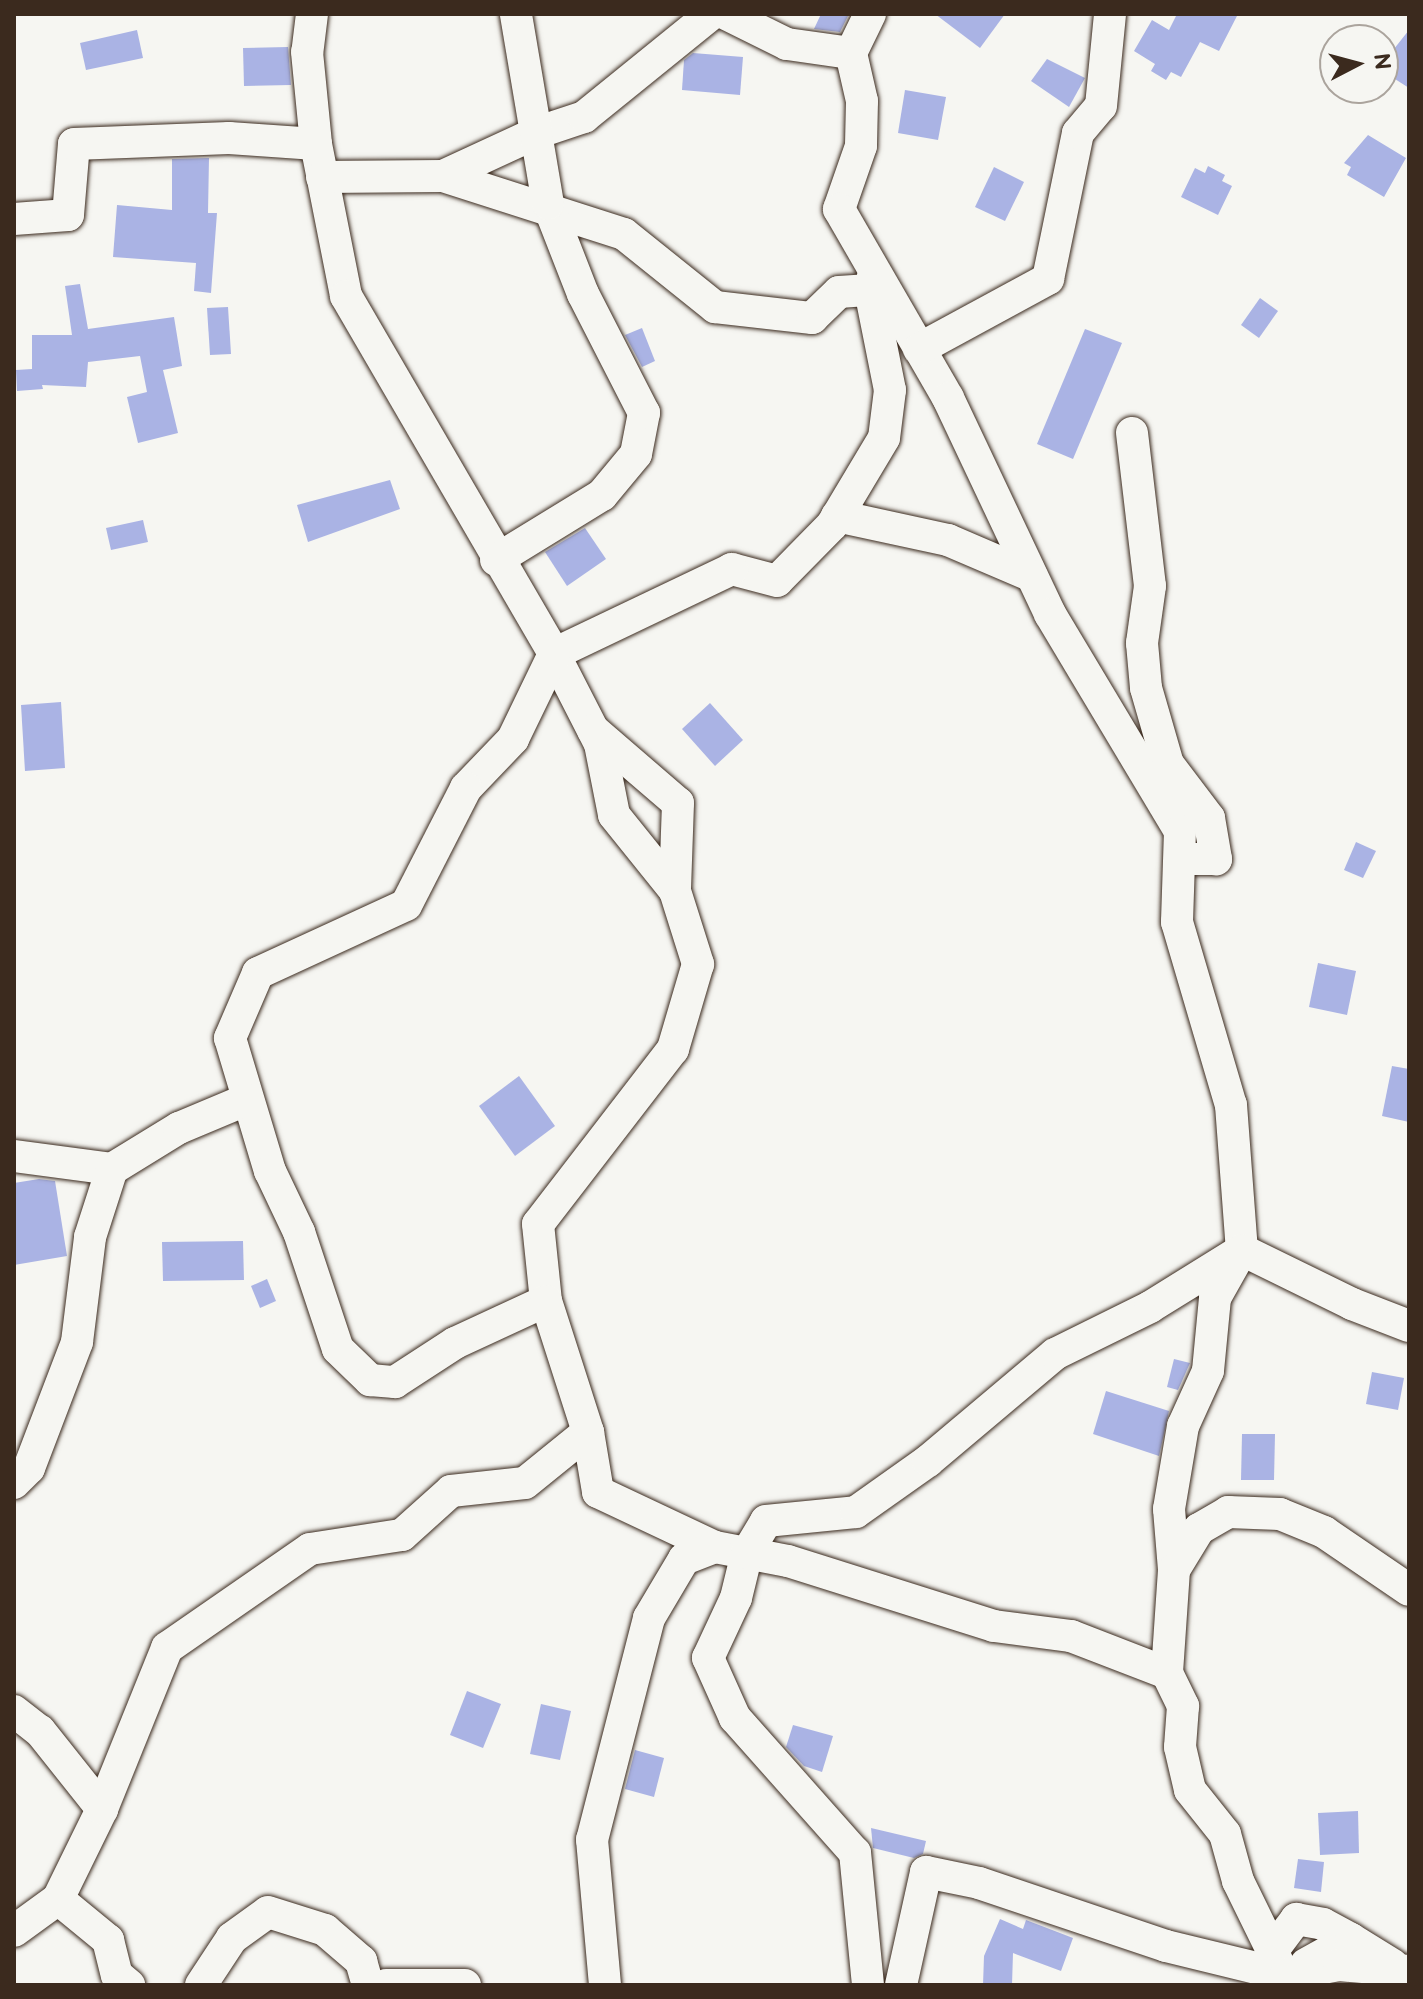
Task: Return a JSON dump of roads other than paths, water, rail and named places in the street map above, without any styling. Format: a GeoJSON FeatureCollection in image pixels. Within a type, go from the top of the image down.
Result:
{"type":"FeatureCollection","features":[{"type":"Feature","properties":{"kind":"street"},"geometry":{"type":"LineString","coordinates":[[312,14],[307,52],[316,144],[346,296],[496,560],[554,654],[593,730],[614,815],[675,891]]}},
{"type":"Feature","properties":{"kind":"street"},"geometry":{"type":"LineString","coordinates":[[496,560],[602,495],[636,454],[644,413],[583,294],[550,210],[516,14]]}},
{"type":"Feature","properties":{"kind":"street"},"geometry":{"type":"LineString","coordinates":[[443,176],[536,133],[584,117],[711,14]]}},
{"type":"Feature","properties":{"kind":"street"},"geometry":{"type":"LineString","coordinates":[[726,14],[787,44],[851,53]]}},
{"type":"Feature","properties":{"kind":"street"},"geometry":{"type":"LineString","coordinates":[[870,14],[851,53],[862,101],[861,146],[839,209],[872,281],[948,398],[1032,576],[1172,811],[1182,859],[1177,922],[1231,1105],[1242,1250],[1215,1298],[1208,1371],[1183,1426],[1169,1509],[1174,1570],[1167,1673],[1183,1706],[1180,1747],[1190,1790],[1225,1834],[1238,1881],[1282,1970]]}},
{"type":"Feature","properties":{"kind":"street"},"geometry":{"type":"LineString","coordinates":[[919,349],[1048,279],[1078,133],[1101,106],[1110,14]]}},
{"type":"Feature","properties":{"kind":"street"},"geometry":{"type":"LineString","coordinates":[[14,219],[68,215],[74,144],[229,138],[316,144]]}},
{"type":"Feature","properties":{"kind":"street"},"geometry":{"type":"LineString","coordinates":[[322,177],[443,176],[624,234],[715,307],[812,318],[839,292],[872,281]]}},
{"type":"Feature","properties":{"kind":"street"},"geometry":{"type":"LineString","coordinates":[[546,1301],[455,1343],[395,1382],[370,1380],[338,1349],[246,1100],[230,1038],[258,973],[406,905],[466,788],[513,739],[554,654],[732,569],[777,581],[837,516],[884,438],[890,390],[872,281]]}},
{"type":"Feature","properties":{"kind":"street"},"geometry":{"type":"LineString","coordinates":[[1132,433],[1150,586],[1142,643],[1146,688],[1168,764],[1209,818],[1216,859],[1182,859]]}},
{"type":"Feature","properties":{"kind":"street"},"geometry":{"type":"LineString","coordinates":[[837,516],[948,540],[1032,576]]}},
{"type":"Feature","properties":{"kind":"street"},"geometry":{"type":"LineString","coordinates":[[593,730],[678,803],[675,891],[698,964],[673,1049],[538,1224],[546,1301],[588,1432],[598,1492],[715,1547],[788,1561],[994,1626],[1071,1636],[1167,1673]]}},
{"type":"Feature","properties":{"kind":"street"},"geometry":{"type":"LineString","coordinates":[[14,1156],[112,1169],[179,1128],[246,1100]]}},
{"type":"Feature","properties":{"kind":"street"},"geometry":{"type":"LineString","coordinates":[[14,1483],[29,1468],[77,1342],[90,1237],[112,1169]]}},
{"type":"Feature","properties":{"kind":"street"},"geometry":{"type":"LineString","coordinates":[[1242,1250],[1352,1304],[1409,1326]]}},
{"type":"Feature","properties":{"kind":"street"},"geometry":{"type":"LineString","coordinates":[[868,1985],[855,1853],[735,1718],[708,1658],[736,1598],[747,1553],[766,1521],[856,1512],[928,1461],[1055,1354],[1150,1307],[1242,1250]]}},
{"type":"Feature","properties":{"kind":"street"},"geometry":{"type":"LineString","coordinates":[[14,1931],[58,1899],[102,1809],[167,1648],[310,1549],[402,1535],[451,1491],[525,1483],[588,1432]]}},
{"type":"Feature","properties":{"kind":"street"},"geometry":{"type":"LineString","coordinates":[[1174,1570],[1199,1529],[1228,1512],[1280,1514],[1324,1532],[1409,1590]]}},
{"type":"Feature","properties":{"kind":"street"},"geometry":{"type":"LineString","coordinates":[[605,1985],[592,1840],[649,1618],[684,1559],[715,1547]]}},
{"type":"Feature","properties":{"kind":"street"},"geometry":{"type":"LineString","coordinates":[[14,1711],[40,1731],[102,1809]]}},
{"type":"Feature","properties":{"kind":"street"},"geometry":{"type":"LineString","coordinates":[[901,1985],[926,1872],[979,1883],[1166,1946],[1282,1970],[1339,1965],[1403,1969]]}},
{"type":"Feature","properties":{"kind":"street"},"geometry":{"type":"LineString","coordinates":[[58,1899],[108,1940],[117,1975],[129,1985]]}},
{"type":"Feature","properties":{"kind":"street"},"geometry":{"type":"LineString","coordinates":[[201,1985],[232,1938],[268,1912],[325,1930],[361,1961],[368,1985]]}},
{"type":"Feature","properties":{"kind":"street"},"geometry":{"type":"LineString","coordinates":[[1282,1970],[1296,1919],[1323,1924],[1403,1969]]}},
{"type":"Feature","properties":{"kind":"street"},"geometry":{"type":"LineString","coordinates":[[1282,1970],[1351,1939]]}},
{"type":"Feature","properties":{"kind":"street"},"geometry":{"type":"LineString","coordinates":[[386,1985],[465,1985]]}}]}
